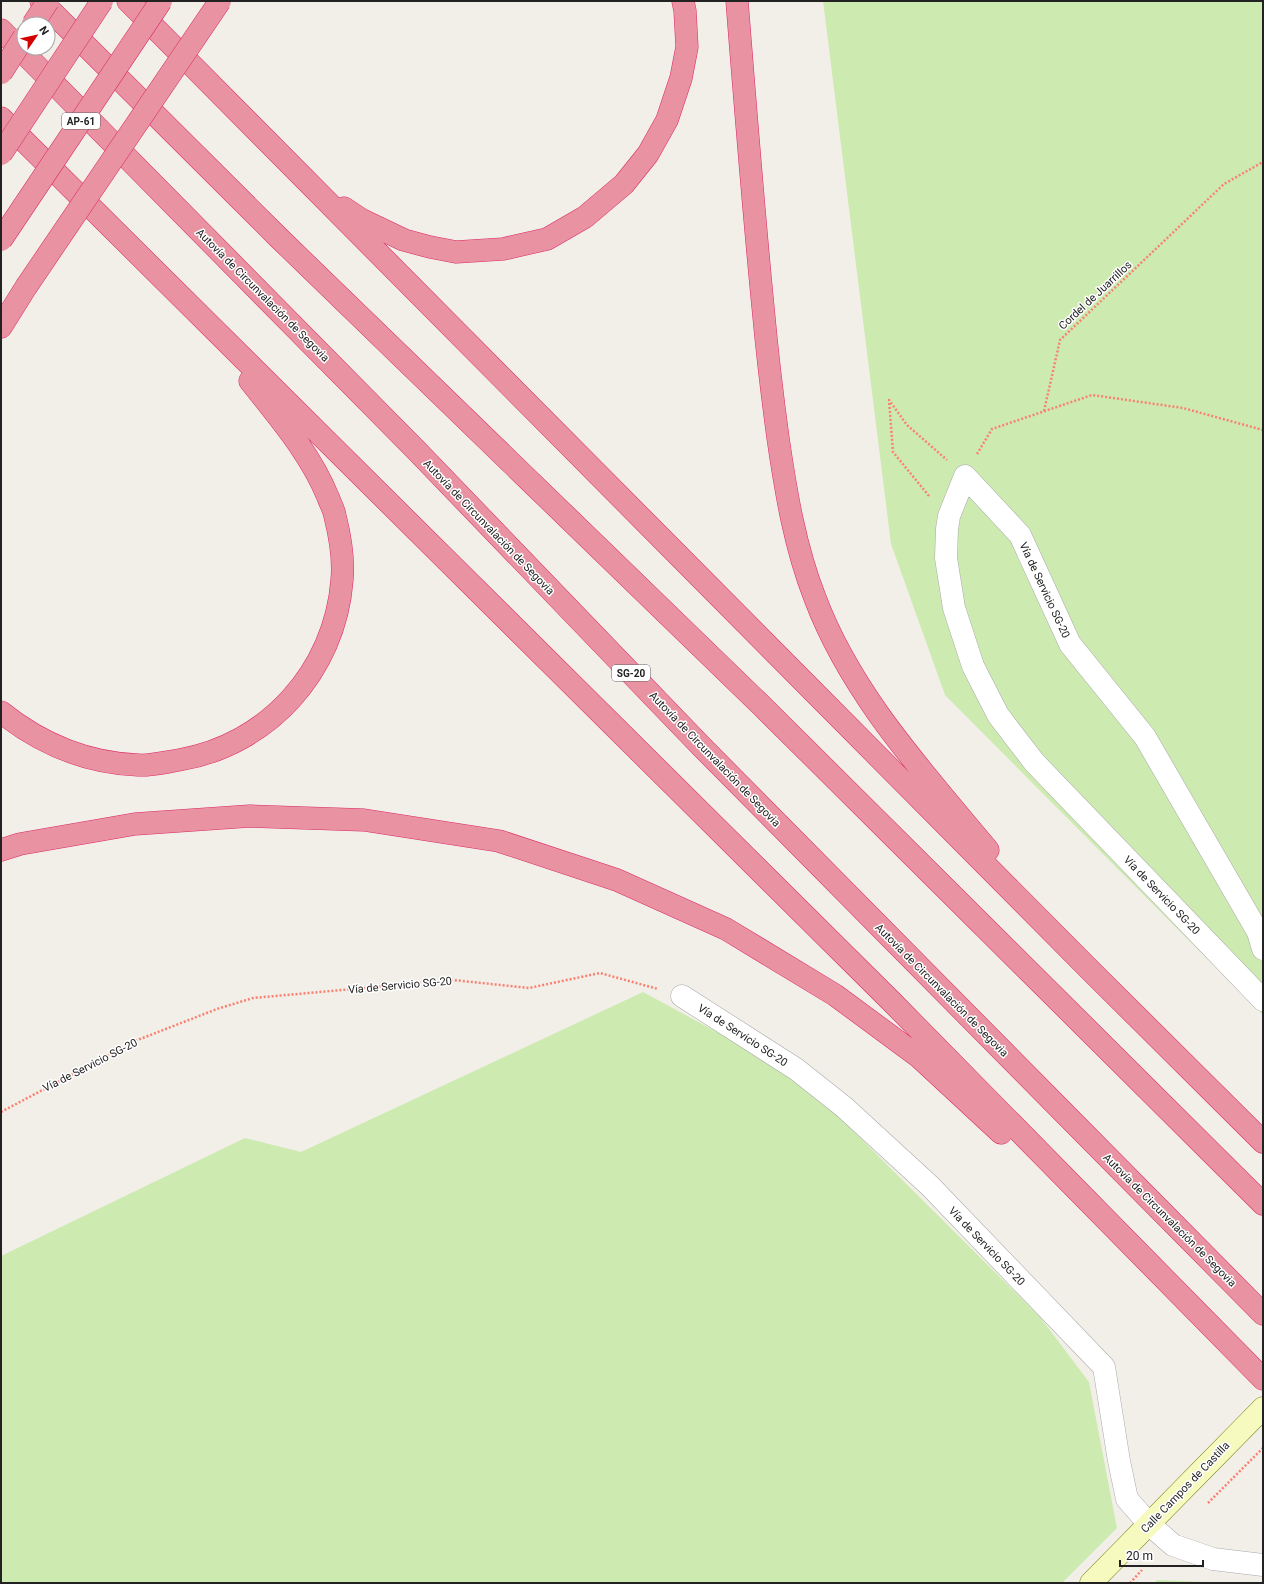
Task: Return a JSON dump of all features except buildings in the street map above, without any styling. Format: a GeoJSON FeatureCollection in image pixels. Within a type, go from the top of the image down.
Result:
{"type":"FeatureCollection","features":[{"type":"Feature","properties":{"kind":"highway"},"geometry":{"type":"LineString","coordinates":[[41,1],[318,276],[768,712],[1263,1204]]}},
{"type":"Feature","properties":{"kind":"highway"},"geometry":{"type":"LineString","coordinates":[[38,16],[48,1]]}},
{"type":"Feature","properties":{"kind":"highway"},"geometry":{"type":"LineString","coordinates":[[1,154],[102,1]]}},
{"type":"Feature","properties":{"kind":"highway"},"geometry":{"type":"LineString","coordinates":[[128,1],[262,138],[1263,1142]]}},
{"type":"Feature","properties":{"kind":"highway","name":"AP-61"},"geometry":{"type":"LineString","coordinates":[[1,240],[161,1]]}},
{"type":"Feature","properties":{"kind":"highway"},"geometry":{"type":"LineString","coordinates":[[1,327],[26,287],[220,1]]}},
{"type":"Feature","properties":{"kind":"highway"},"geometry":{"type":"LineString","coordinates":[[262,138],[320,189],[343,207],[362,220],[404,240],[456,252],[503,249],[547,239],[585,217],[624,184],[648,154],[667,120],[681,78],[687,47],[683,1]]}},
{"type":"Feature","properties":{"kind":"highway"},"geometry":{"type":"LineString","coordinates":[[724,1],[752,192]]}},
{"type":"Feature","properties":{"kind":"highway"},"geometry":{"type":"LineString","coordinates":[[737,1],[752,192],[768,366],[785,487],[798,545],[815,600],[838,648],[863,693],[899,742],[1088,968]]}},
{"type":"Feature","properties":{"kind":"highway","name":"Autovía de Circunvalación de Segovia"},"geometry":{"type":"LineString","coordinates":[[1,30],[417,451],[718,764],[1263,1314]]}},
{"type":"Feature","properties":{"kind":"highway"},"geometry":{"type":"LineString","coordinates":[[1,73],[16,50]]}},
{"type":"Feature","properties":{"kind":"highway"},"geometry":{"type":"LineString","coordinates":[[1,118],[892,1002],[1263,1378]]}},
{"type":"Feature","properties":{"kind":"highway"},"geometry":{"type":"LineString","coordinates":[[1,712],[35,736],[66,751],[104,762],[139,765],[169,762],[195,757],[224,747],[255,731],[282,709],[308,680],[320,658],[330,635],[342,580],[341,546],[335,514],[321,480],[303,450],[190,305]]}},
{"type":"Feature","properties":{"kind":"highway"},"geometry":{"type":"LineString","coordinates":[[1,850],[20,844],[135,824],[250,816],[364,820],[499,841],[617,880],[726,929],[835,995],[919,1057],[1223,1339]]}},
{"type":"Feature","properties":{"kind":"main road","name":"Calle Campos de Castilla"},"geometry":{"type":"LineString","coordinates":[[1090,1583],[1263,1408]]}},
{"type":"Feature","properties":{"kind":"street","name":"Vía de Servicio SG-20"},"geometry":{"type":"LineString","coordinates":[[1263,949],[1258,932],[1146,738],[1070,644],[1020,535],[965,476],[949,520],[946,558],[954,608],[973,666],[998,715],[1034,762],[1263,1000]]}},
{"type":"Feature","properties":{"kind":"street","name":"Vía de Servicio SG-20"},"geometry":{"type":"LineString","coordinates":[[682,996],[796,1069],[844,1107],[930,1186],[1104,1367],[1119,1461],[1127,1499],[1149,1524],[1173,1545],[1213,1559],[1263,1565]]}},
{"type":"Feature","properties":{"kind":"path","name":"Cordel de Juarrillos"},"geometry":{"type":"LineString","coordinates":[[1044,412],[1060,340],[1224,184],[1263,162]]}},
{"type":"Feature","properties":{"kind":"path"},"geometry":{"type":"LineString","coordinates":[[949,520],[893,452],[889,400],[907,425],[965,476],[992,429],[1092,395],[1183,408],[1263,430]]}},
{"type":"Feature","properties":{"kind":"path","name":"Vía de Servicio SG-20"},"geometry":{"type":"LineString","coordinates":[[1,1112],[134,1041],[217,1009],[253,998],[453,980],[529,988],[600,973],[682,996]]}},
{"type":"Feature","properties":{"kind":"path"},"geometry":{"type":"LineString","coordinates":[[1226,1485],[1263,1448]]}},
{"type":"Feature","properties":{"kind":"green space"},"geometry":{"type":"Polygon","coordinates":[[[823,1],[1263,1],[1263,1015],[945,695],[891,544],[823,1]]]}},
{"type":"Feature","properties":{"kind":"green space"},"geometry":{"type":"Polygon","coordinates":[[[643,992],[798,1076],[1040,1317],[1089,1382],[1117,1528],[1062,1583],[1,1583],[1,1256],[245,1138],[301,1152],[643,992]]]}},
{"type":"Feature","properties":{"kind":"green space"},"geometry":{"type":"Polygon","coordinates":[[[1157,1580],[1235,1583],[1155,1583],[1157,1580]]]}}]}
